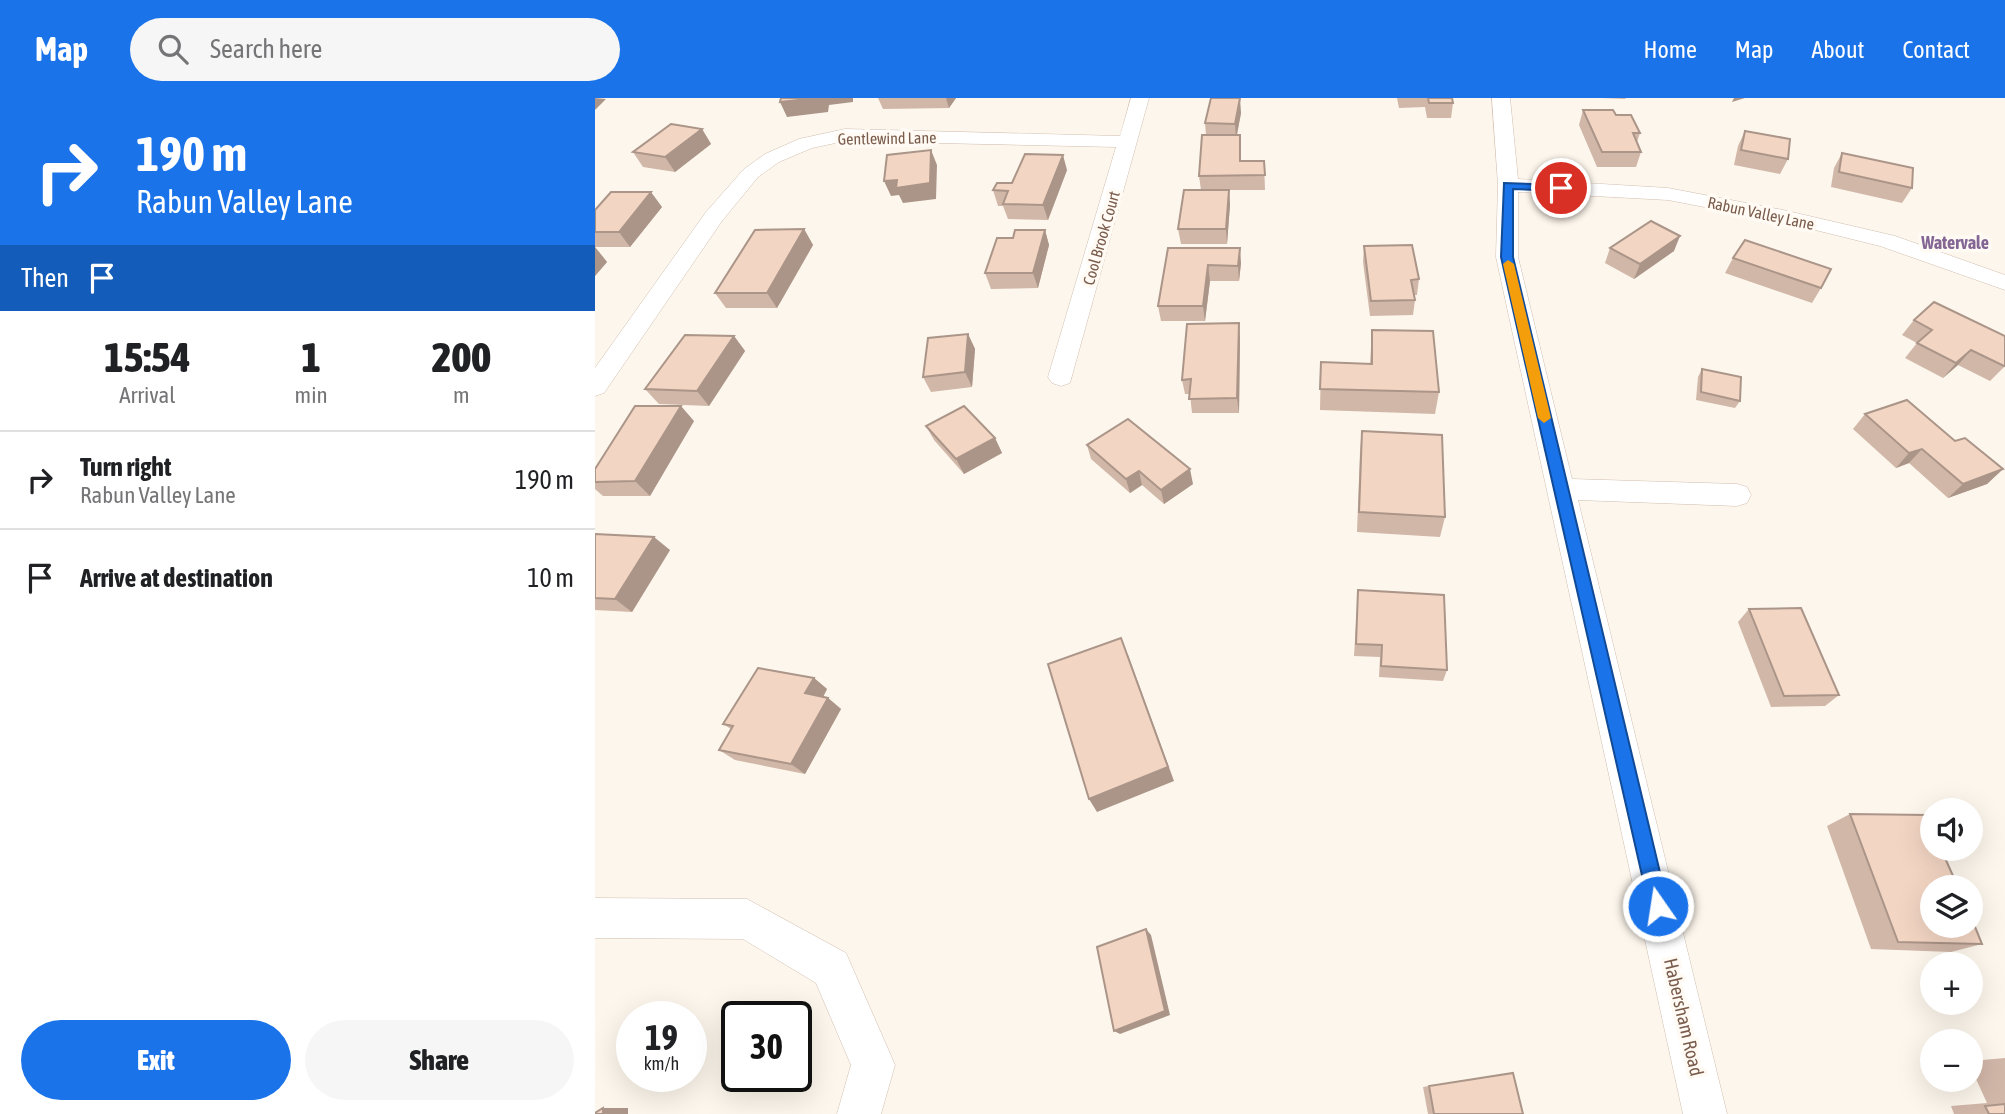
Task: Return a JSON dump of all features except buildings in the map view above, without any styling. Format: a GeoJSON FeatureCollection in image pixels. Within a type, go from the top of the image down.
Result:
{"type":"FeatureCollection","features":[{"type":"Feature","properties":{"kind":"street","name":"Cool Brook Court"},"geometry":{"type":"LineString","coordinates":[[1061,377],[1140,98]]}},
{"type":"Feature","properties":{"kind":"street","name":"Habersham Road"},"geometry":{"type":"LineString","coordinates":[[1501,98],[1508,185],[1507,257],[1705,1114]]}},
{"type":"Feature","properties":{"kind":"street","name":"Gentlewind Lane"},"geometry":{"type":"LineString","coordinates":[[595,387],[714,217],[751,173],[772,158],[806,143],[845,135],[1129,142]]}},
{"type":"Feature","properties":{"kind":"street","name":"Rabun Valley Lane"},"geometry":{"type":"LineString","coordinates":[[1508,185],[1668,194],[1783,216],[1887,241],[2005,283]]}},
{"type":"Feature","properties":{"kind":"street"},"geometry":{"type":"LineString","coordinates":[[1561,489],[1737,495]]}},
{"type":"Feature","properties":{"kind":"street"},"geometry":{"type":"LineString","coordinates":[[595,918],[747,919],[831,968],[873,1065],[859,1114]]}},
{"type":"Feature","properties":{"kind":"slow traffic"},"geometry":{"type":"LineString","coordinates":[[1508,264],[1544,418]]}},
{"type":"Feature","properties":{"kind":"district","name":"Watervale"},"geometry":{"type":"Point","coordinates":[1955,243]}},
{"type":"Feature","properties":{"kind":"route"},"geometry":{"type":"LineString","coordinates":[[1561,188],[1508,185],[1507,257],[1658,906]]}}]}
